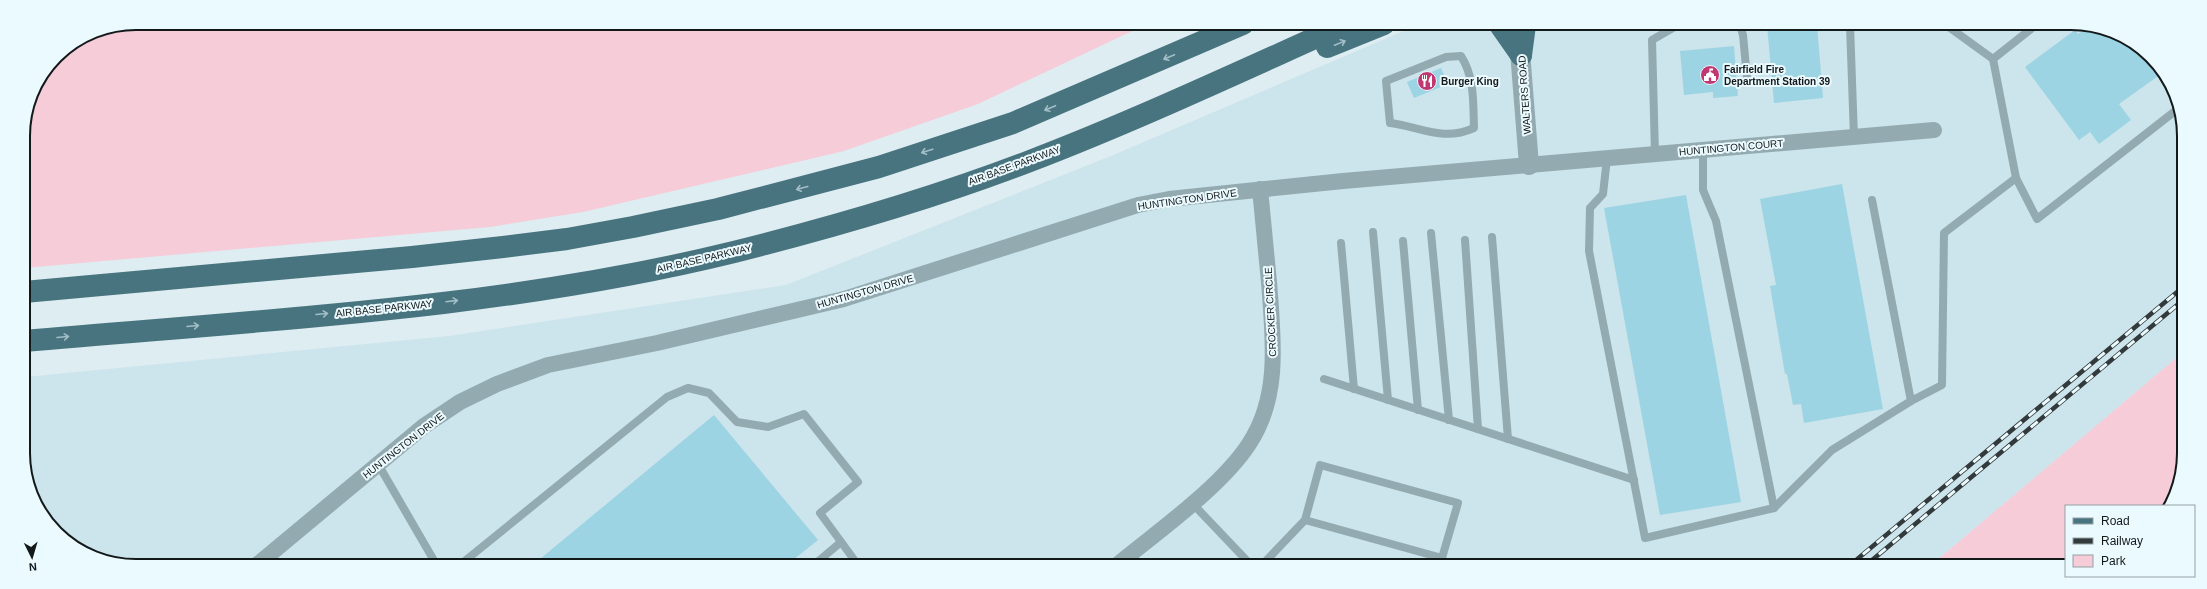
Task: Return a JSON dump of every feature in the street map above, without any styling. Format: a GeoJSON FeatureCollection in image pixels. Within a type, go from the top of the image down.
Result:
{"type":"FeatureCollection","features":[{"type":"Feature","properties":{"kind":"main road"},"geometry":{"type":"LineString","coordinates":[[1193,47],[1221,30]]}},
{"type":"Feature","properties":{"kind":"main road"},"geometry":{"type":"LineString","coordinates":[[30,291],[420,256],[567,239],[641,225],[789,191],[886,165],[1013,123],[1230,30]]}},
{"type":"Feature","properties":{"kind":"main road","name":"AIR BASE PARKWAY"},"geometry":{"type":"LineString","coordinates":[[30,340],[400,307],[511,294],[634,273],[731,253],[891,209],[1029,161],[1223,79],[1333,30]]}},
{"type":"Feature","properties":{"kind":"main road"},"geometry":{"type":"LineString","coordinates":[[1223,79],[1336,45],[1370,30]]}},
{"type":"Feature","properties":{"kind":"main road"},"geometry":{"type":"LineString","coordinates":[[1504,30],[1521,55]]}},
{"type":"Feature","properties":{"kind":"main road"},"geometry":{"type":"LineString","coordinates":[[1521,55],[1524,30]]}},
{"type":"Feature","properties":{"kind":"street","name":"WALTERS ROAD"},"geometry":{"type":"LineString","coordinates":[[1518,30],[1529,165]]}},
{"type":"Feature","properties":{"kind":"street","name":"HUNTINGTON COURT"},"geometry":{"type":"LineString","coordinates":[[1529,165],[1934,130]]}},
{"type":"Feature","properties":{"kind":"street","name":"HUNTINGTON DRIVE"},"geometry":{"type":"LineString","coordinates":[[264,559],[424,426],[460,402],[497,384],[548,365],[672,340],[844,299],[1138,205],[1169,199],[1260,189],[1529,165]]}},
{"type":"Feature","properties":{"kind":"street","name":"CROCKER CIRCLE"},"geometry":{"type":"LineString","coordinates":[[1124,559],[1192,503],[1226,472],[1249,444],[1264,412],[1272,380],[1274,342],[1260,189]]}},
{"type":"Feature","properties":{"kind":"lane"},"geometry":{"type":"LineString","coordinates":[[1655,154],[1652,40],[1669,30]]}},
{"type":"Feature","properties":{"kind":"lane"},"geometry":{"type":"LineString","coordinates":[[1742,30],[1744,35],[1747,78]]}},
{"type":"Feature","properties":{"kind":"lane"},"geometry":{"type":"LineString","coordinates":[[1850,30],[1854,137]]}},
{"type":"Feature","properties":{"kind":"lane"},"geometry":{"type":"LineString","coordinates":[[1953,30],[1993,59],[2016,178],[2036,219],[2174,112]]}},
{"type":"Feature","properties":{"kind":"lane"},"geometry":{"type":"LineString","coordinates":[[1993,59],[2030,30]]}},
{"type":"Feature","properties":{"kind":"lane"},"geometry":{"type":"LineString","coordinates":[[1462,56],[1469,68],[1473,92],[1474,128],[1463,133],[1443,135],[1390,123],[1386,81],[1446,57],[1462,56]]}},
{"type":"Feature","properties":{"kind":"lane"},"geometry":{"type":"LineString","coordinates":[[1702,150],[1703,190],[1716,221],[1774,508]]}},
{"type":"Feature","properties":{"kind":"lane"},"geometry":{"type":"LineString","coordinates":[[1607,158],[1603,194],[1590,208],[1589,251],[1645,538],[1774,508],[1832,450],[1912,400],[1942,385],[1944,234],[2016,178]]}},
{"type":"Feature","properties":{"kind":"lane"},"geometry":{"type":"LineString","coordinates":[[1872,200],[1912,400]]}},
{"type":"Feature","properties":{"kind":"lane"},"geometry":{"type":"LineString","coordinates":[[1373,232],[1388,400]]}},
{"type":"Feature","properties":{"kind":"lane"},"geometry":{"type":"LineString","coordinates":[[1431,233],[1449,420]]}},
{"type":"Feature","properties":{"kind":"lane"},"geometry":{"type":"LineString","coordinates":[[1492,237],[1508,439]]}},
{"type":"Feature","properties":{"kind":"lane"},"geometry":{"type":"LineString","coordinates":[[1465,240],[1478,429]]}},
{"type":"Feature","properties":{"kind":"lane"},"geometry":{"type":"LineString","coordinates":[[1403,241],[1418,410]]}},
{"type":"Feature","properties":{"kind":"lane"},"geometry":{"type":"LineString","coordinates":[[1341,243],[1354,389]]}},
{"type":"Feature","properties":{"kind":"lane"},"geometry":{"type":"LineString","coordinates":[[1324,379],[1634,480]]}},
{"type":"Feature","properties":{"kind":"lane"},"geometry":{"type":"LineString","coordinates":[[467,559],[667,398],[688,388],[709,393],[737,422],[768,427],[804,414],[858,482],[820,513],[854,559]]}},
{"type":"Feature","properties":{"kind":"lane"},"geometry":{"type":"LineString","coordinates":[[378,464],[433,559]]}},
{"type":"Feature","properties":{"kind":"lane"},"geometry":{"type":"LineString","coordinates":[[1268,559],[1305,520],[1320,465],[1458,504],[1442,558],[1305,520]]}},
{"type":"Feature","properties":{"kind":"lane"},"geometry":{"type":"LineString","coordinates":[[1192,503],[1245,559]]}},
{"type":"Feature","properties":{"kind":"lane"},"geometry":{"type":"LineString","coordinates":[[821,559],[841,542]]}},
{"type":"Feature","properties":{"kind":"shaded area"},"geometry":{"type":"Polygon","coordinates":[[[1406,30],[2071,30],[2092,32],[2112,38],[2124,44],[2146,61],[2163,83],[2169,95],[2175,115],[2177,129],[2177,357],[1938,559],[136,559],[115,557],[89,548],[77,541],[61,528],[52,518],[38,494],[32,474],[30,453],[30,377],[449,336],[786,285],[1111,156],[1406,30]]]}},
{"type":"Feature","properties":{"kind":"green space"},"geometry":{"type":"Polygon","coordinates":[[[1134,30],[978,104],[844,151],[583,212],[490,227],[30,267],[30,129],[32,115],[41,89],[52,71],[61,61],[71,52],[95,38],[122,31],[1134,30]]]}},
{"type":"Feature","properties":{"kind":"green space"},"geometry":{"type":"Polygon","coordinates":[[[2177,357],[2177,460],[2175,474],[2169,494],[2164,505],[2065,505],[2065,559],[1938,559],[2177,357]]]}},
{"type":"Feature","properties":{"kind":"building"},"geometry":{"type":"Polygon","coordinates":[[[1767,30],[1817,30],[1823,98],[1774,103],[1767,30]]]}},
{"type":"Feature","properties":{"kind":"building"},"geometry":{"type":"Polygon","coordinates":[[[2075,30],[2078,34],[2083,31],[2092,32],[2112,38],[2124,44],[2146,61],[2158,76],[2119,104],[2131,120],[2099,144],[2090,132],[2079,140],[2025,67],[2075,30]]]}},
{"type":"Feature","properties":{"kind":"building"},"geometry":{"type":"Polygon","coordinates":[[[1734,46],[1738,96],[1713,98],[1713,92],[1684,95],[1680,51],[1734,46]]]}},
{"type":"Feature","properties":{"kind":"building","name":"Burger King"},"geometry":{"type":"Polygon","coordinates":[[[1441,68],[1448,84],[1414,98],[1407,82],[1441,68]]]}},
{"type":"Feature","properties":{"kind":"building"},"geometry":{"type":"Polygon","coordinates":[[[1842,184],[1883,409],[1804,423],[1801,404],[1793,405],[1787,374],[1785,374],[1770,286],[1776,285],[1760,199],[1842,184]]]}},
{"type":"Feature","properties":{"kind":"building"},"geometry":{"type":"Polygon","coordinates":[[[1686,195],[1741,502],[1660,515],[1604,208],[1686,195]]]}},
{"type":"Feature","properties":{"kind":"building"},"geometry":{"type":"Polygon","coordinates":[[[714,415],[818,540],[794,559],[540,559],[714,415]]]}},
{"type":"Feature","properties":{"kind":"railway"},"geometry":{"type":"LineString","coordinates":[[1857,559],[2177,292]]}},
{"type":"Feature","properties":{"kind":"railway"},"geometry":{"type":"LineString","coordinates":[[1873,559],[2177,305]]}},
{"type":"Feature","properties":{"kind":"place","name":"Fairfield Fire Department Station 39"},"geometry":{"type":"Point","coordinates":[1710,75]}},
{"type":"Feature","properties":{"kind":"place","name":"Burger King"},"geometry":{"type":"Point","coordinates":[1427,81]}}]}
